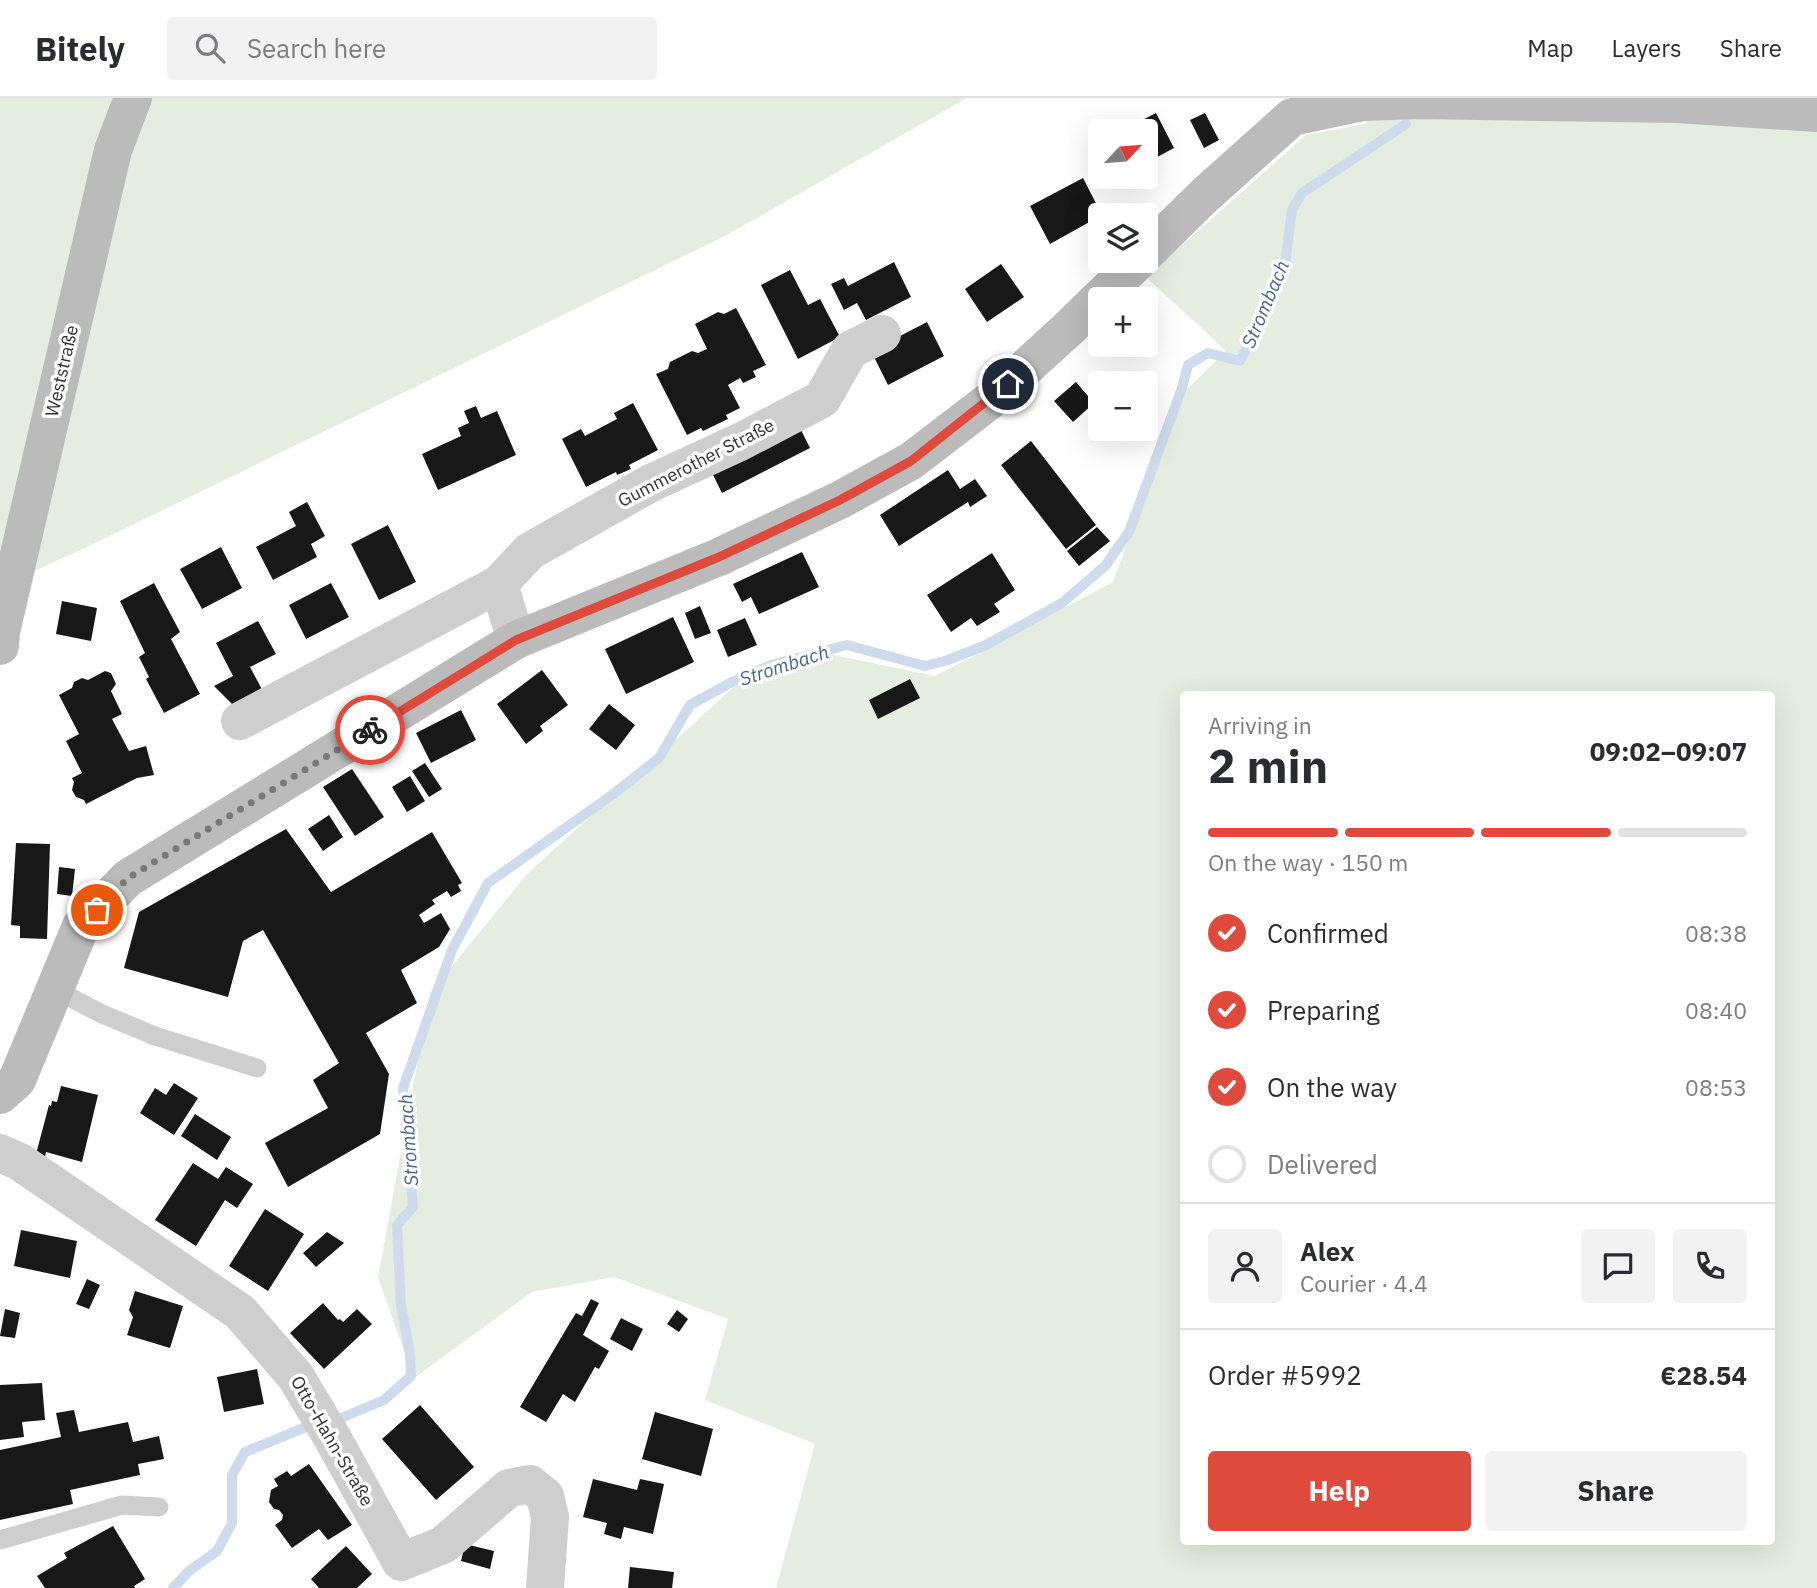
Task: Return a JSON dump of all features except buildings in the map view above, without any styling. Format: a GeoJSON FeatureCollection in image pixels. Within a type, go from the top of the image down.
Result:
{"type":"FeatureCollection","features":[{"type":"Feature","properties":{"kind":"street","name":"Weststraße"},"geometry":{"type":"LineString","coordinates":[[0,646],[1,632],[113,150],[133,98]]}},
{"type":"Feature","properties":{"kind":"street"},"geometry":{"type":"LineString","coordinates":[[1158,241],[1292,117],[1363,102],[1418,100],[1677,104],[1817,113]]}},
{"type":"Feature","properties":{"kind":"street"},"geometry":{"type":"LineString","coordinates":[[0,1095],[17,1080],[81,926],[128,878],[516,640],[719,557],[840,500],[911,461],[988,402],[1068,330],[1126,273]]}},
{"type":"Feature","properties":{"kind":"street","name":"Gummerother Straße"},"geometry":{"type":"LineString","coordinates":[[240,721],[499,584],[530,551],[651,483],[740,442],[822,399],[850,350],[882,334]]}},
{"type":"Feature","properties":{"kind":"street"},"geometry":{"type":"LineString","coordinates":[[499,584],[516,640]]}},
{"type":"Feature","properties":{"kind":"street","name":"Otto-Hahn-Straße"},"geometry":{"type":"LineString","coordinates":[[0,1153],[20,1162],[240,1312],[296,1377],[333,1439],[397,1575],[443,1545],[509,1488],[530,1483],[545,1496],[550,1517],[545,1588]]}},
{"type":"Feature","properties":{"kind":"lane"},"geometry":{"type":"LineString","coordinates":[[54,989],[102,1014],[155,1036],[257,1068]]}},
{"type":"Feature","properties":{"kind":"lane"},"geometry":{"type":"LineString","coordinates":[[0,1539],[122,1505],[159,1507]]}},
{"type":"Feature","properties":{"kind":"shaded area"},"geometry":{"type":"Polygon","coordinates":[[[0,98],[124,98],[0,576],[0,98]]]}},
{"type":"Feature","properties":{"kind":"shaded area"},"geometry":{"type":"Polygon","coordinates":[[[142,98],[967,98],[727,235],[32,572],[142,98]]]}},
{"type":"Feature","properties":{"kind":"shaded area"},"geometry":{"type":"Polygon","coordinates":[[[1373,98],[1817,98],[1817,1588],[776,1588],[815,1444],[705,1400],[728,1319],[614,1277],[532,1292],[414,1378],[378,1278],[430,993],[528,873],[736,685],[829,654],[935,676],[1113,582],[1182,394],[1226,351],[1146,277],[1151,273],[1158,273],[1158,266],[1306,135],[1365,124],[1373,98]]]}},
{"type":"Feature","properties":{"kind":"waterway","name":"Strombach"},"geometry":{"type":"LineString","coordinates":[[339,1419],[384,1400],[411,1376],[410,1354],[401,1306],[397,1225],[413,1207],[403,1088],[452,950],[488,883],[612,795],[659,758],[690,705],[732,682],[771,665],[847,645],[925,666],[986,645],[1062,603],[1105,566],[1129,532],[1188,365],[1208,353],[1240,361],[1264,315],[1285,265],[1292,210],[1302,193],[1406,124]]}},
{"type":"Feature","properties":{"kind":"waterway","name":"Strombach"},"geometry":{"type":"LineString","coordinates":[[173,1588],[189,1571],[217,1551],[232,1523],[232,1475],[245,1452],[306,1427]]}},
{"type":"Feature","properties":{"kind":"way so far"},"geometry":{"type":"LineString","coordinates":[[97,910],[128,878],[370,730]]}},
{"type":"Feature","properties":{"kind":"route"},"geometry":{"type":"LineString","coordinates":[[370,730],[516,640],[719,557],[840,500],[911,461],[1008,384]]}}]}
